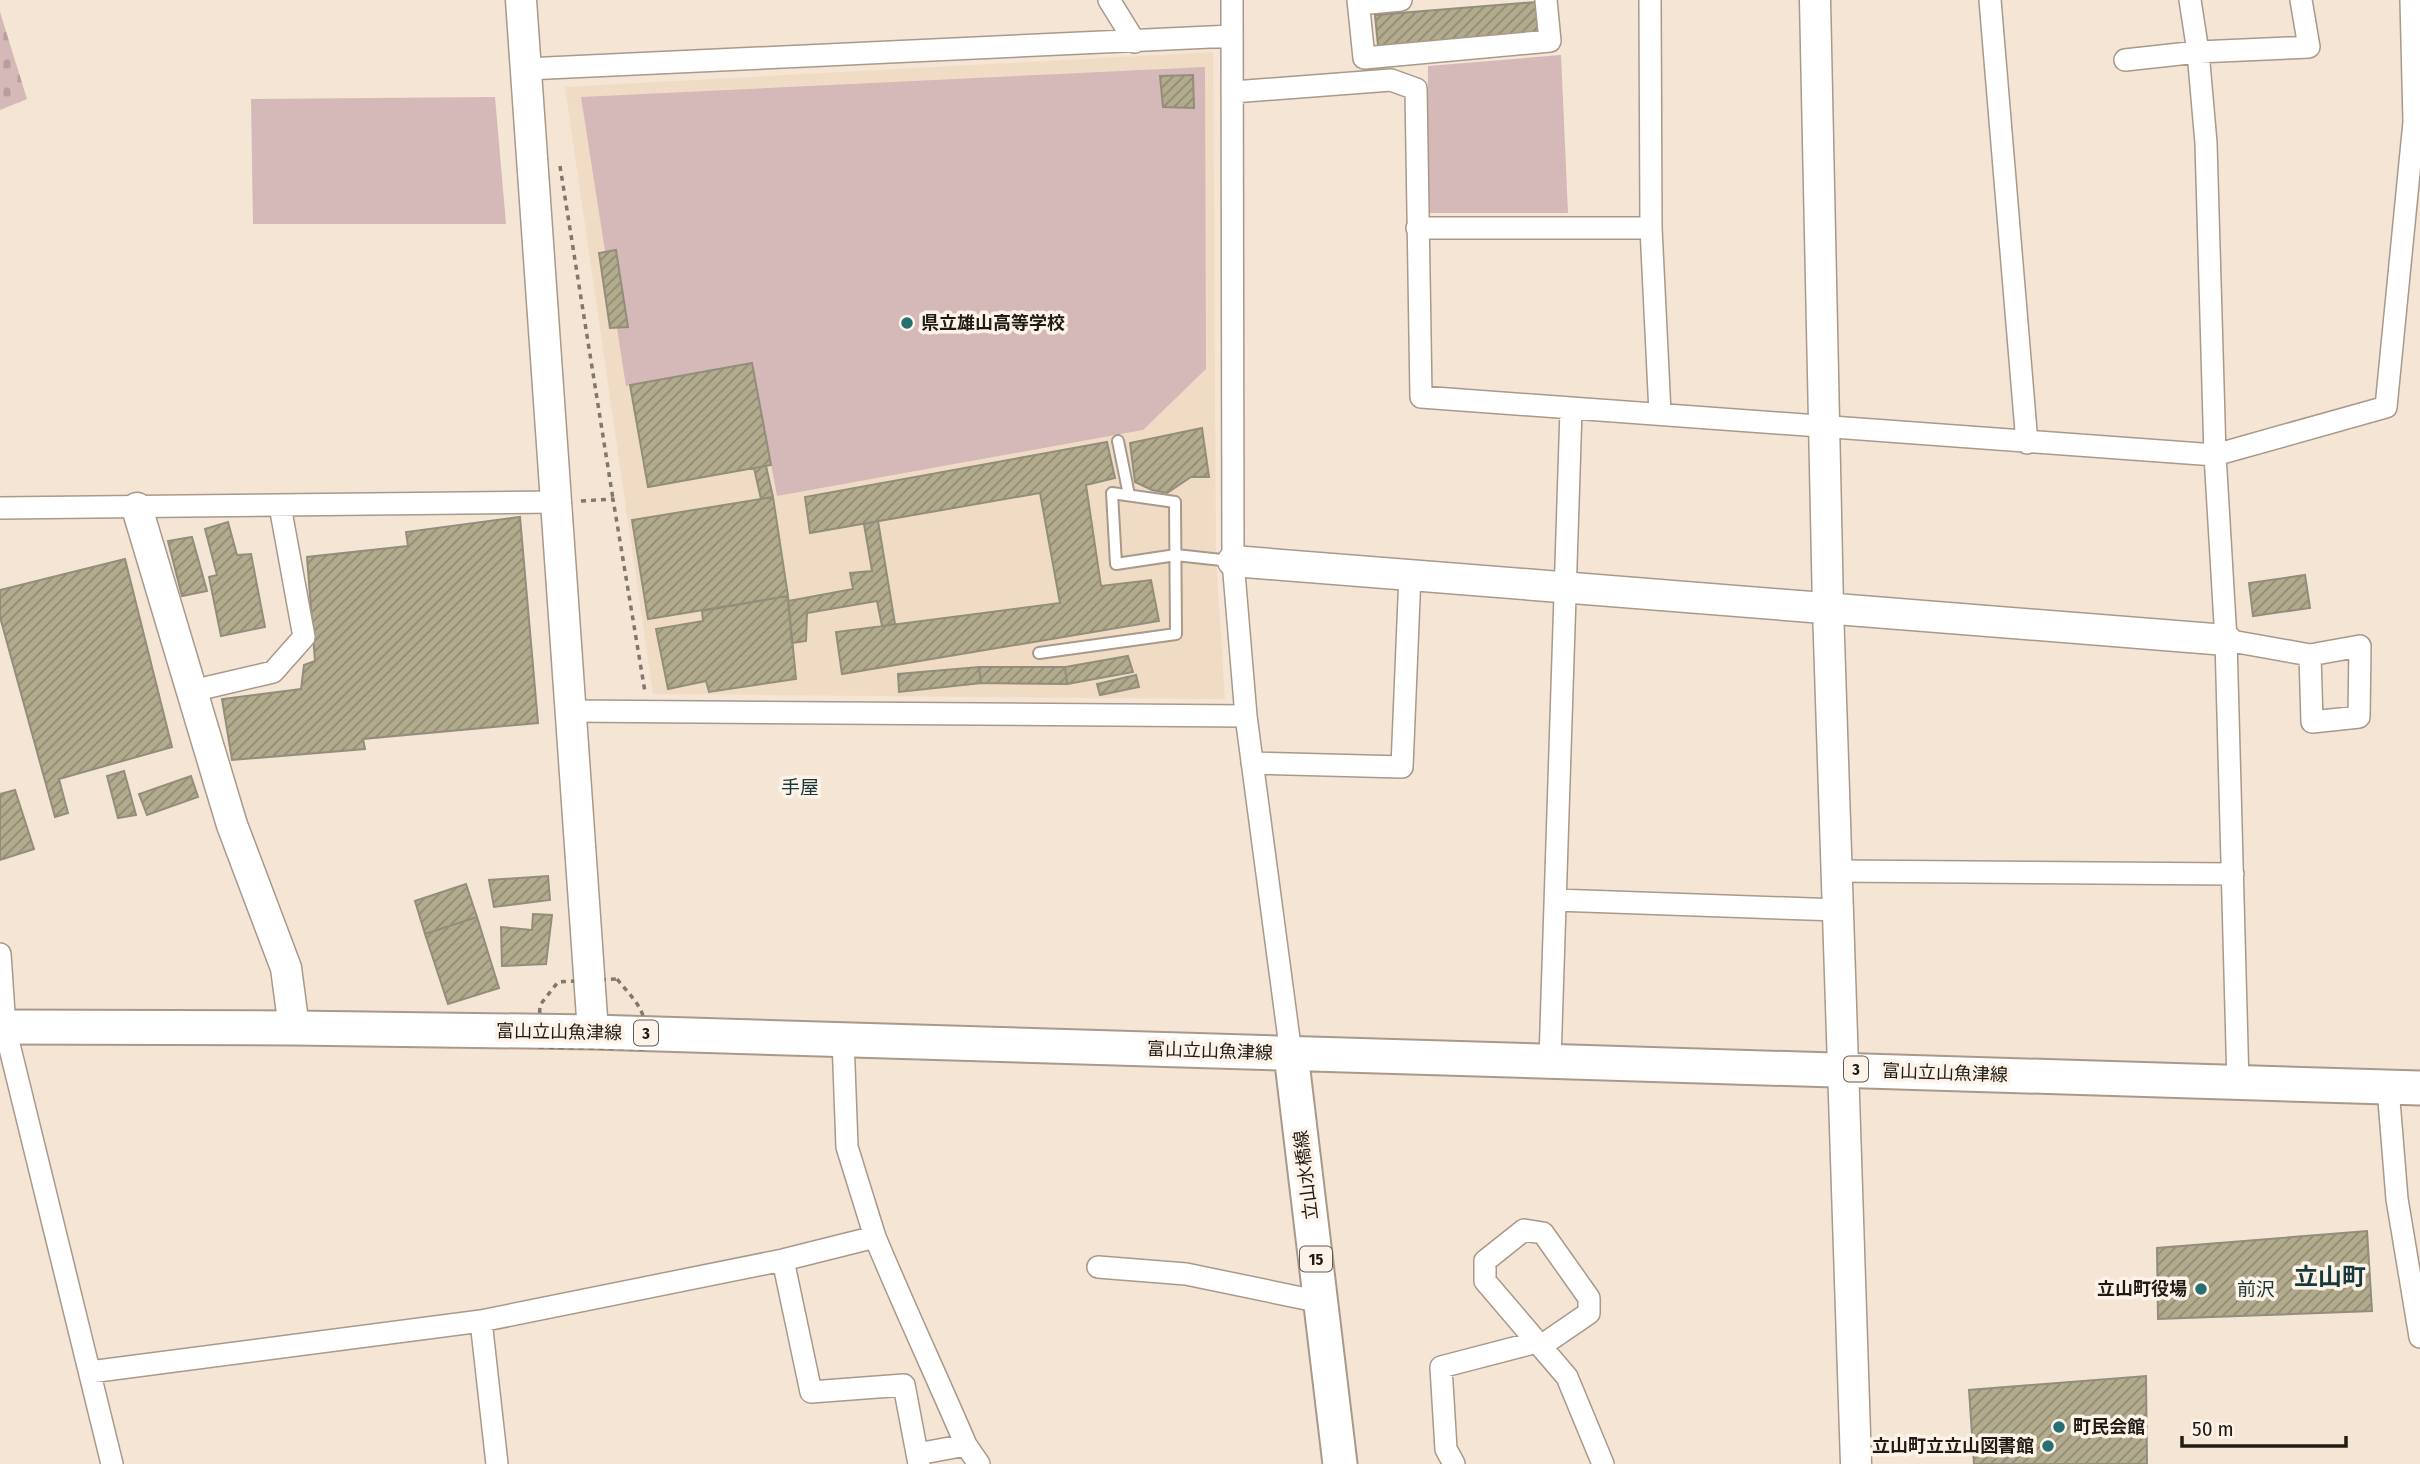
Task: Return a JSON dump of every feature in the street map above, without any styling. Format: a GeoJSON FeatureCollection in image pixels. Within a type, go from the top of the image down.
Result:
{"type":"FeatureCollection","features":[{"type":"Feature","properties":{"kind":"main road","name":"富山立山魚津線"},"geometry":{"type":"LineString","coordinates":[[2,1028],[593,1032],[2404,1088]]}},
{"type":"Feature","properties":{"kind":"main road","name":"立山水橋線"},"geometry":{"type":"LineString","coordinates":[[1291,1054],[1340,1464]]}},
{"type":"Feature","properties":{"kind":"street"},"geometry":{"type":"LineString","coordinates":[[521,0],[567,502],[570,711],[593,1032]]}},
{"type":"Feature","properties":{"kind":"street"},"geometry":{"type":"LineString","coordinates":[[1109,0],[1135,42]]}},
{"type":"Feature","properties":{"kind":"street"},"geometry":{"type":"LineString","coordinates":[[1232,0],[1233,561],[1246,716],[1291,1054]]}},
{"type":"Feature","properties":{"kind":"street"},"geometry":{"type":"LineString","coordinates":[[1401,0],[1358,2],[1364,58],[1550,41],[1546,0]]}},
{"type":"Feature","properties":{"kind":"street"},"geometry":{"type":"LineString","coordinates":[[1650,0],[1651,228],[1660,413]]}},
{"type":"Feature","properties":{"kind":"street"},"geometry":{"type":"LineString","coordinates":[[1815,0],[1828,608],[1856,1464]]}},
{"type":"Feature","properties":{"kind":"street"},"geometry":{"type":"LineString","coordinates":[[1990,0],[2027,443]]}},
{"type":"Feature","properties":{"kind":"street"},"geometry":{"type":"LineString","coordinates":[[2190,0],[2198,52],[2206,143],[2215,455],[2226,640],[2238,1084]]}},
{"type":"Feature","properties":{"kind":"street"},"geometry":{"type":"LineString","coordinates":[[2125,60],[2198,52],[2309,47],[2301,0]]}},
{"type":"Feature","properties":{"kind":"street"},"geometry":{"type":"LineString","coordinates":[[1233,92],[1391,80],[1416,89],[1421,397],[2215,455],[2386,407],[2414,122],[2411,0]]}},
{"type":"Feature","properties":{"kind":"street"},"geometry":{"type":"LineString","coordinates":[[526,69],[1232,36]]}},
{"type":"Feature","properties":{"kind":"street"},"geometry":{"type":"LineString","coordinates":[[1417,228],[1651,228]]}},
{"type":"Feature","properties":{"kind":"street"},"geometry":{"type":"LineString","coordinates":[[1550,1060],[1572,410]]}},
{"type":"Feature","properties":{"kind":"street"},"geometry":{"type":"LineString","coordinates":[[0,508],[567,502]]}},
{"type":"Feature","properties":{"kind":"street"},"geometry":{"type":"LineString","coordinates":[[192,691],[273,672],[304,637],[280,506]]}},
{"type":"Feature","properties":{"kind":"street"},"geometry":{"type":"LineString","coordinates":[[137,508],[232,825],[286,968],[294,1028]]}},
{"type":"Feature","properties":{"kind":"street"},"geometry":{"type":"LineString","coordinates":[[1233,561],[2226,640],[2310,654]]}},
{"type":"Feature","properties":{"kind":"street"},"geometry":{"type":"LineString","coordinates":[[1252,763],[1402,767],[1410,574]]}},
{"type":"Feature","properties":{"kind":"street"},"geometry":{"type":"LineString","coordinates":[[570,711],[1246,716]]}},
{"type":"Feature","properties":{"kind":"street"},"geometry":{"type":"LineString","coordinates":[[1837,871],[2233,874]]}},
{"type":"Feature","properties":{"kind":"street"},"geometry":{"type":"LineString","coordinates":[[1556,900],[1838,910]]}},
{"type":"Feature","properties":{"kind":"street"},"geometry":{"type":"LineString","coordinates":[[0,954],[2,1028],[112,1464]]}},
{"type":"Feature","properties":{"kind":"street"},"geometry":{"type":"LineString","coordinates":[[843,1039],[847,1147],[874,1237],[966,1445],[979,1464]]}},
{"type":"Feature","properties":{"kind":"street"},"geometry":{"type":"LineString","coordinates":[[2404,1088],[2397,1199],[2420,1337]]}},
{"type":"Feature","properties":{"kind":"street"},"geometry":{"type":"LineString","coordinates":[[1454,1464],[1446,1449],[1441,1367],[1539,1344],[1589,1312],[1589,1298],[1543,1233],[1524,1230],[1485,1261],[1485,1280],[1539,1344],[1567,1377],[1603,1464]]}},
{"type":"Feature","properties":{"kind":"street"},"geometry":{"type":"LineString","coordinates":[[90,1371],[481,1321],[783,1260],[874,1237]]}},
{"type":"Feature","properties":{"kind":"street"},"geometry":{"type":"LineString","coordinates":[[783,1260],[811,1392],[904,1385],[918,1459],[966,1445]]}},
{"type":"Feature","properties":{"kind":"street"},"geometry":{"type":"LineString","coordinates":[[1098,1267],[1186,1274],[1321,1302]]}},
{"type":"Feature","properties":{"kind":"street"},"geometry":{"type":"LineString","coordinates":[[481,1321],[497,1464]]}},
{"type":"Feature","properties":{"kind":"lane"},"geometry":{"type":"LineString","coordinates":[[1118,441],[1129,495]]}},
{"type":"Feature","properties":{"kind":"lane"},"geometry":{"type":"LineString","coordinates":[[1039,653],[1176,634],[1176,555],[1175,502],[1112,493],[1116,564],[1176,555],[1233,561]]}},
{"type":"Feature","properties":{"kind":"path"},"geometry":{"type":"LineString","coordinates":[[559,159],[648,711]]}},
{"type":"Feature","properties":{"kind":"path"},"geometry":{"type":"LineString","coordinates":[[567,502],[613,499]]}},
{"type":"Feature","properties":{"kind":"shaded area","name":"県立雄山高等学校"},"geometry":{"type":"Polygon","coordinates":[[[1213,52],[1216,558],[1225,699],[653,694],[565,87],[1213,52]]]}},
{"type":"Feature","properties":{"kind":"green space"},"geometry":{"type":"Polygon","coordinates":[[[0,12],[27,99],[0,110],[0,12]]]}},
{"type":"Feature","properties":{"kind":"green space"},"geometry":{"type":"Polygon","coordinates":[[[1561,55],[1568,213],[1427,213],[1428,66],[1561,55]]]}},
{"type":"Feature","properties":{"kind":"green space"},"geometry":{"type":"Polygon","coordinates":[[[1205,67],[1206,369],[1143,430],[777,496],[752,363],[626,386],[581,97],[1205,67]]]}},
{"type":"Feature","properties":{"kind":"green space"},"geometry":{"type":"Polygon","coordinates":[[[495,97],[506,224],[253,224],[251,99],[495,97]]]}},
{"type":"Feature","properties":{"kind":"building"},"geometry":{"type":"Polygon","coordinates":[[[1536,2],[1538,32],[1378,46],[1375,15],[1536,2]]]}},
{"type":"Feature","properties":{"kind":"building"},"geometry":{"type":"Polygon","coordinates":[[[1193,75],[1194,108],[1163,107],[1160,76],[1193,75]]]}},
{"type":"Feature","properties":{"kind":"building"},"geometry":{"type":"Polygon","coordinates":[[[616,250],[628,327],[610,328],[599,253],[616,250]]]}},
{"type":"Feature","properties":{"kind":"building"},"geometry":{"type":"Polygon","coordinates":[[[752,363],[771,465],[648,487],[630,385],[752,363]]]}},
{"type":"Feature","properties":{"kind":"building"},"geometry":{"type":"Polygon","coordinates":[[[1202,428],[1209,477],[1191,477],[1167,493],[1135,482],[1130,443],[1202,428]]]}},
{"type":"Feature","properties":{"kind":"building"},"geometry":{"type":"Polygon","coordinates":[[[1107,442],[1115,478],[1086,485],[1101,586],[1151,580],[1159,621],[842,674],[836,632],[1060,603],[1040,493],[810,533],[805,497],[1107,442]]]}},
{"type":"Feature","properties":{"kind":"building"},"geometry":{"type":"Polygon","coordinates":[[[766,466],[773,497],[761,499],[754,468],[766,466]]]}},
{"type":"Feature","properties":{"kind":"building"},"geometry":{"type":"Polygon","coordinates":[[[773,497],[788,596],[648,619],[632,520],[773,497]]]}},
{"type":"Feature","properties":{"kind":"building"},"geometry":{"type":"Polygon","coordinates":[[[520,517],[538,723],[363,739],[365,749],[232,760],[222,699],[301,689],[304,665],[315,661],[307,557],[408,546],[406,532],[520,517]]]}},
{"type":"Feature","properties":{"kind":"building"},"geometry":{"type":"Polygon","coordinates":[[[878,521],[895,624],[882,626],[877,601],[807,613],[806,641],[792,643],[788,601],[853,589],[850,573],[872,571],[864,524],[878,521]]]}},
{"type":"Feature","properties":{"kind":"building"},"geometry":{"type":"Polygon","coordinates":[[[228,522],[237,555],[251,554],[265,627],[221,636],[209,577],[217,575],[205,529],[228,522]]]}},
{"type":"Feature","properties":{"kind":"building"},"geometry":{"type":"Polygon","coordinates":[[[192,537],[207,591],[182,596],[168,541],[192,537]]]}},
{"type":"Feature","properties":{"kind":"building"},"geometry":{"type":"Polygon","coordinates":[[[125,559],[172,747],[59,779],[68,813],[55,817],[0,617],[0,590],[125,559]]]}},
{"type":"Feature","properties":{"kind":"building"},"geometry":{"type":"Polygon","coordinates":[[[2305,575],[2310,608],[2253,616],[2249,583],[2305,575]]]}},
{"type":"Feature","properties":{"kind":"building"},"geometry":{"type":"Polygon","coordinates":[[[788,596],[796,679],[709,692],[706,681],[668,689],[656,629],[703,621],[702,611],[788,596]]]}},
{"type":"Feature","properties":{"kind":"building"},"geometry":{"type":"Polygon","coordinates":[[[1128,656],[1133,672],[1067,684],[1065,667],[1128,656]]]}},
{"type":"Feature","properties":{"kind":"building"},"geometry":{"type":"Polygon","coordinates":[[[979,667],[981,683],[899,692],[898,674],[979,667]]]}},
{"type":"Feature","properties":{"kind":"building"},"geometry":{"type":"Polygon","coordinates":[[[979,667],[1065,667],[1067,684],[981,683],[979,667]]]}},
{"type":"Feature","properties":{"kind":"building"},"geometry":{"type":"Polygon","coordinates":[[[1136,675],[1139,687],[1100,695],[1097,684],[1136,675]]]}},
{"type":"Feature","properties":{"kind":"building"},"geometry":{"type":"Polygon","coordinates":[[[124,771],[136,815],[118,818],[107,776],[124,771]]]}},
{"type":"Feature","properties":{"kind":"building"},"geometry":{"type":"Polygon","coordinates":[[[191,776],[198,797],[147,815],[139,794],[191,776]]]}},
{"type":"Feature","properties":{"kind":"building"},"geometry":{"type":"Polygon","coordinates":[[[15,790],[34,849],[0,860],[0,794],[15,790]]]}},
{"type":"Feature","properties":{"kind":"building"},"geometry":{"type":"Polygon","coordinates":[[[548,876],[550,900],[494,907],[489,880],[548,876]]]}},
{"type":"Feature","properties":{"kind":"building"},"geometry":{"type":"Polygon","coordinates":[[[466,884],[477,917],[425,934],[415,901],[466,884]]]}},
{"type":"Feature","properties":{"kind":"building"},"geometry":{"type":"Polygon","coordinates":[[[533,914],[552,915],[546,964],[502,966],[501,927],[532,930],[533,914]]]}},
{"type":"Feature","properties":{"kind":"building"},"geometry":{"type":"Polygon","coordinates":[[[477,917],[499,988],[448,1004],[425,934],[477,917]]]}},
{"type":"Feature","properties":{"kind":"building","name":"立山町役場"},"geometry":{"type":"Polygon","coordinates":[[[2367,1231],[2372,1311],[2158,1319],[2157,1248],[2367,1231]]]}},
{"type":"Feature","properties":{"kind":"building","name":"町民会館"},"geometry":{"type":"Polygon","coordinates":[[[2146,1376],[2147,1464],[1974,1464],[1969,1390],[2146,1376]]]}},
{"type":"Feature","properties":{"kind":"place","name":"県立雄山高等学校"},"geometry":{"type":"Point","coordinates":[907,323]}},
{"type":"Feature","properties":{"kind":"place","name":"立山町役場"},"geometry":{"type":"Point","coordinates":[2201,1289]}},
{"type":"Feature","properties":{"kind":"place","name":"町民会館"},"geometry":{"type":"Point","coordinates":[2059,1427]}},
{"type":"Feature","properties":{"kind":"place","name":"立山町立立山図書館"},"geometry":{"type":"Point","coordinates":[2048,1446]}},
{"type":"Feature","properties":{"kind":"district","name":"手屋"},"geometry":{"type":"Point","coordinates":[800,787]}},
{"type":"Feature","properties":{"kind":"district","name":"立山町"},"geometry":{"type":"Point","coordinates":[2330,1277]}},
{"type":"Feature","properties":{"kind":"district","name":"前沢"},"geometry":{"type":"Point","coordinates":[2256,1289]}}]}
